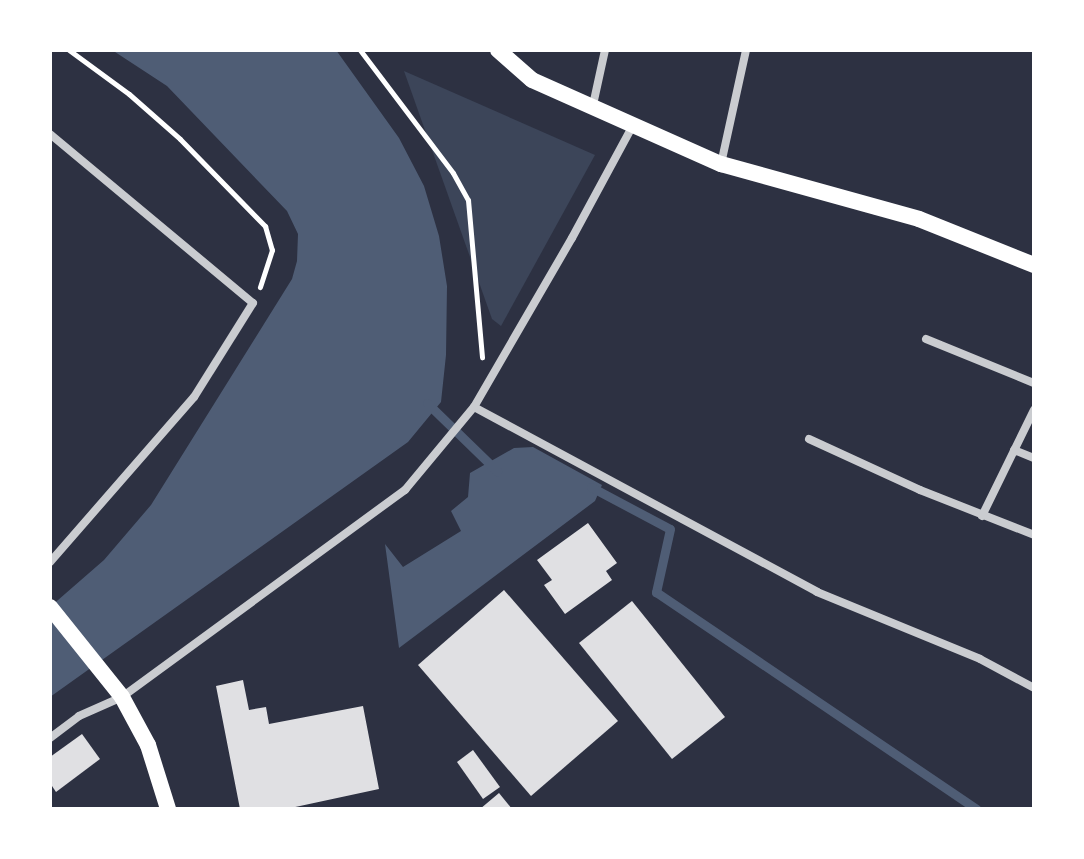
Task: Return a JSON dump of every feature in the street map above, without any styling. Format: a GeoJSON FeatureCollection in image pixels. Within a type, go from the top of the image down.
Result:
{"type":"FeatureCollection","features":[{"type":"Feature","properties":{"kind":"main road"},"geometry":{"type":"LineString","coordinates":[[498,50],[532,80],[721,164],[919,219],[1034,265]]}},
{"type":"Feature","properties":{"kind":"main road"},"geometry":{"type":"LineString","coordinates":[[50,607],[122,697],[148,745],[168,809]]}},
{"type":"Feature","properties":{"kind":"street"},"geometry":{"type":"LineString","coordinates":[[593,105],[605,50]]}},
{"type":"Feature","properties":{"kind":"street"},"geometry":{"type":"LineString","coordinates":[[721,164],[746,50]]}},
{"type":"Feature","properties":{"kind":"street"},"geometry":{"type":"LineString","coordinates":[[50,738],[79,716],[122,697],[405,490],[474,407],[633,125]]}},
{"type":"Feature","properties":{"kind":"street"},"geometry":{"type":"LineString","coordinates":[[50,134],[253,303],[194,397],[50,562]]}},
{"type":"Feature","properties":{"kind":"street"},"geometry":{"type":"LineString","coordinates":[[926,339],[1034,383]]}},
{"type":"Feature","properties":{"kind":"street"},"geometry":{"type":"LineString","coordinates":[[474,407],[817,592],[980,659],[1034,688]]}},
{"type":"Feature","properties":{"kind":"street"},"geometry":{"type":"LineString","coordinates":[[982,516],[1034,410]]}},
{"type":"Feature","properties":{"kind":"street"},"geometry":{"type":"LineString","coordinates":[[809,439],[982,516],[1034,535]]}},
{"type":"Feature","properties":{"kind":"street"},"geometry":{"type":"LineString","coordinates":[[1014,450],[1034,458]]}},
{"type":"Feature","properties":{"kind":"path"},"geometry":{"type":"LineString","coordinates":[[69,50],[129,94],[180,139],[265,226],[272,250],[253,303]]}},
{"type":"Feature","properties":{"kind":"path"},"geometry":{"type":"LineString","coordinates":[[360,50],[453,173],[468,200],[487,383]]}},
{"type":"Feature","properties":{"kind":"shaded area"},"geometry":{"type":"Polygon","coordinates":[[[112,50],[336,50],[399,138],[424,186],[439,236],[447,286],[446,355],[441,402],[408,442],[50,697],[50,607],[104,560],[151,505],[292,279],[297,261],[298,234],[287,211],[167,86],[112,50]]]}},
{"type":"Feature","properties":{"kind":"shaded area"},"geometry":{"type":"Polygon","coordinates":[[[404,71],[595,155],[501,326],[492,319],[404,71]]]}},
{"type":"Feature","properties":{"kind":"shaded area"},"geometry":{"type":"Polygon","coordinates":[[[533,447],[602,485],[595,501],[399,648],[385,544],[403,567],[461,531],[451,511],[468,497],[470,473],[514,448],[533,447]]]}},
{"type":"Feature","properties":{"kind":"building"},"geometry":{"type":"Polygon","coordinates":[[[588,523],[617,563],[606,571],[612,580],[565,614],[544,585],[552,580],[537,560],[588,523]]]}},
{"type":"Feature","properties":{"kind":"building"},"geometry":{"type":"Polygon","coordinates":[[[504,590],[618,721],[531,796],[418,665],[504,590]]]}},
{"type":"Feature","properties":{"kind":"building"},"geometry":{"type":"Polygon","coordinates":[[[632,601],[725,717],[672,759],[579,643],[632,601]]]}},
{"type":"Feature","properties":{"kind":"building"},"geometry":{"type":"Polygon","coordinates":[[[243,680],[249,710],[266,707],[269,724],[363,706],[379,789],[286,809],[240,809],[216,686],[243,680]]]}},
{"type":"Feature","properties":{"kind":"building"},"geometry":{"type":"Polygon","coordinates":[[[82,734],[100,759],[56,792],[50,783],[50,757],[82,734]]]}},
{"type":"Feature","properties":{"kind":"building"},"geometry":{"type":"Polygon","coordinates":[[[473,750],[500,787],[483,799],[457,762],[473,750]]]}},
{"type":"Feature","properties":{"kind":"building"},"geometry":{"type":"Polygon","coordinates":[[[499,793],[512,809],[480,809],[499,793]]]}},
{"type":"Feature","properties":{"kind":"waterway"},"geometry":{"type":"LineString","coordinates":[[427,403],[497,471]]}},
{"type":"Feature","properties":{"kind":"waterway"},"geometry":{"type":"LineString","coordinates":[[591,487],[670,529],[656,592],[977,809]]}}]}
